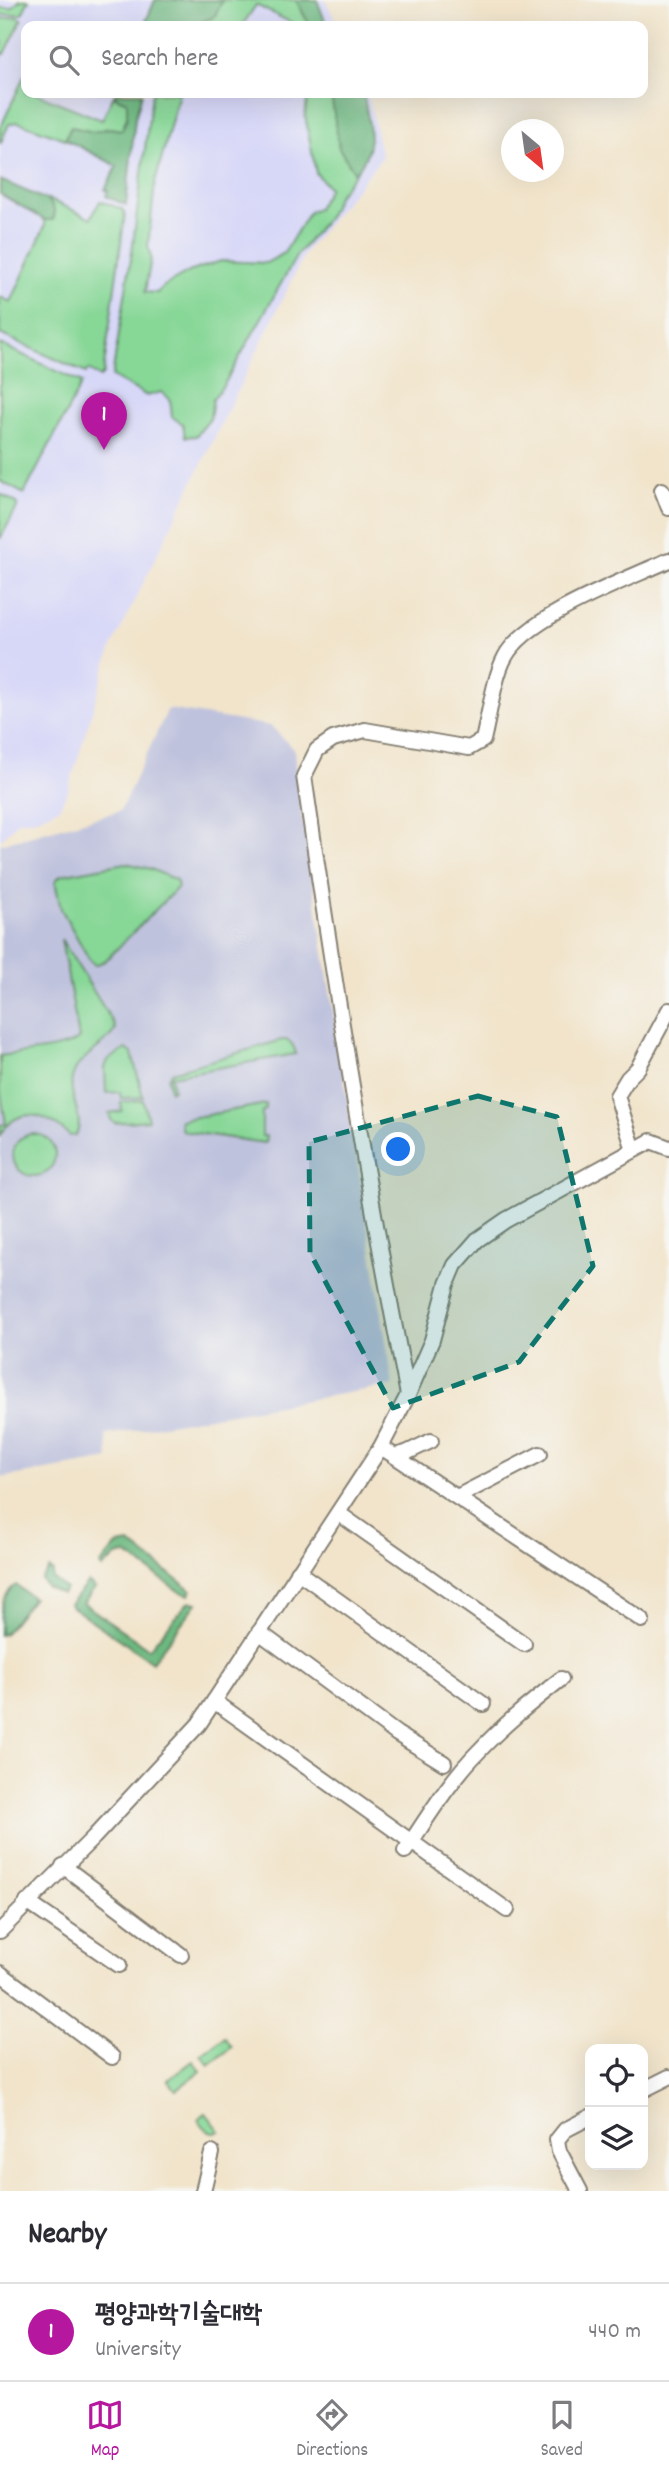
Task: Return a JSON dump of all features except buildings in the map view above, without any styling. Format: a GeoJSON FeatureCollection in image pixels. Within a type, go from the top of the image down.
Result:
{"type":"FeatureCollection","features":[{"type":"Feature","properties":{"kind":"street"},"geometry":{"type":"LineString","coordinates":[[662,490],[669,508]]}},
{"type":"Feature","properties":{"kind":"street"},"geometry":{"type":"LineString","coordinates":[[408,1395],[377,1239],[343,1042],[304,776],[317,750],[333,739],[365,730],[469,748],[483,740],[504,658],[514,643],[556,611],[669,559]]}},
{"type":"Feature","properties":{"kind":"street"},"geometry":{"type":"LineString","coordinates":[[634,1150],[617,1096],[663,1035],[669,1010]]}},
{"type":"Feature","properties":{"kind":"street"},"geometry":{"type":"LineString","coordinates":[[0,1931],[94,1837],[199,1724],[381,1447],[432,1340],[455,1265],[477,1240],[506,1220],[634,1150],[651,1141],[669,1148]]}},
{"type":"Feature","properties":{"kind":"street"},"geometry":{"type":"LineString","coordinates":[[395,1456],[406,1454],[431,1441]]}},
{"type":"Feature","properties":{"kind":"street"},"geometry":{"type":"LineString","coordinates":[[381,1447],[642,1619]]}},
{"type":"Feature","properties":{"kind":"street"},"geometry":{"type":"LineString","coordinates":[[457,1497],[540,1454]]}},
{"type":"Feature","properties":{"kind":"street"},"geometry":{"type":"LineString","coordinates":[[338,1513],[524,1644]]}},
{"type":"Feature","properties":{"kind":"street"},"geometry":{"type":"LineString","coordinates":[[298,1572],[483,1704]]}},
{"type":"Feature","properties":{"kind":"street"},"geometry":{"type":"LineString","coordinates":[[259,1632],[397,1734],[444,1763]]}},
{"type":"Feature","properties":{"kind":"street"},"geometry":{"type":"LineString","coordinates":[[408,1846],[454,1779],[477,1752],[515,1715],[561,1679]]}},
{"type":"Feature","properties":{"kind":"street"},"geometry":{"type":"LineString","coordinates":[[214,1701],[408,1846],[507,1910]]}},
{"type":"Feature","properties":{"kind":"street"},"geometry":{"type":"LineString","coordinates":[[63,1866],[181,1955]]}},
{"type":"Feature","properties":{"kind":"street"},"geometry":{"type":"LineString","coordinates":[[27,1902],[119,1965]]}},
{"type":"Feature","properties":{"kind":"street"},"geometry":{"type":"LineString","coordinates":[[0,1973],[111,2057]]}},
{"type":"Feature","properties":{"kind":"street"},"geometry":{"type":"LineString","coordinates":[[648,2088],[669,2077]]}},
{"type":"Feature","properties":{"kind":"street"},"geometry":{"type":"LineString","coordinates":[[580,2191],[559,2151],[557,2140],[565,2130],[585,2120]]}},
{"type":"Feature","properties":{"kind":"street"},"geometry":{"type":"LineString","coordinates":[[203,2191],[212,2153]]}},
{"type":"Feature","properties":{"kind":"highlighted area"},"geometry":{"type":"Polygon","coordinates":[[[478,1096],[557,1117],[593,1266],[519,1362],[393,1408],[310,1253],[309,1142],[478,1096]]]}},
{"type":"Feature","properties":{"kind":"shaded area"},"geometry":{"type":"Polygon","coordinates":[[[0,0],[325,0],[336,21],[21,21],[21,98],[369,98],[382,157],[306,251],[111,649],[68,791],[59,808],[35,819],[18,821],[0,841],[0,0]]]}},
{"type":"Feature","properties":{"kind":"shaded area"},"geometry":{"type":"Polygon","coordinates":[[[168,709],[271,726],[294,750],[297,784],[393,1385],[106,1435],[109,1459],[0,1478],[0,844],[120,811],[168,709]]]}},
{"type":"Feature","properties":{"kind":"green space"},"geometry":{"type":"Polygon","coordinates":[[[20,0],[29,0],[22,14],[0,15],[0,8],[12,8],[20,0]]]}},
{"type":"Feature","properties":{"kind":"green space"},"geometry":{"type":"Polygon","coordinates":[[[155,0],[223,0],[214,17],[204,21],[146,21],[155,0]]]}},
{"type":"Feature","properties":{"kind":"green space"},"geometry":{"type":"Polygon","coordinates":[[[223,0],[296,0],[307,21],[288,21],[256,5],[245,21],[204,21],[214,17],[223,0]]]}},
{"type":"Feature","properties":{"kind":"green space"},"geometry":{"type":"Polygon","coordinates":[[[296,0],[317,0],[325,21],[307,21],[296,0]]]}},
{"type":"Feature","properties":{"kind":"green space"},"geometry":{"type":"Polygon","coordinates":[[[0,19],[22,19],[0,60],[3,43],[0,39],[0,19]]]}},
{"type":"Feature","properties":{"kind":"green space"},"geometry":{"type":"Polygon","coordinates":[[[21,83],[21,98],[47,98],[102,120],[113,98],[127,102],[127,117],[122,130],[109,128],[94,132],[71,127],[65,139],[18,122],[9,124],[0,144],[0,129],[21,83]]]}},
{"type":"Feature","properties":{"kind":"green space"},"geometry":{"type":"Polygon","coordinates":[[[117,98],[141,98],[135,119],[126,205],[106,196],[108,191],[105,190],[117,166],[65,139],[71,127],[93,132],[109,128],[122,130],[127,117],[127,102],[117,98]]]}},
{"type":"Feature","properties":{"kind":"green space"},"geometry":{"type":"Polygon","coordinates":[[[151,98],[178,98],[155,183],[148,246],[151,258],[145,292],[157,293],[191,271],[221,261],[266,263],[284,253],[309,212],[318,208],[329,188],[316,173],[305,115],[307,98],[332,98],[339,148],[355,173],[337,197],[329,216],[297,255],[225,383],[213,399],[210,419],[196,436],[185,437],[183,424],[172,417],[170,399],[161,392],[147,396],[112,377],[132,252],[151,98]]]}},
{"type":"Feature","properties":{"kind":"green space"},"geometry":{"type":"Polygon","coordinates":[[[332,98],[364,98],[369,125],[369,145],[362,164],[355,173],[339,148],[332,98]]]}},
{"type":"Feature","properties":{"kind":"green space"},"geometry":{"type":"Polygon","coordinates":[[[0,180],[47,200],[54,209],[53,220],[45,220],[0,194],[0,180]]]}},
{"type":"Feature","properties":{"kind":"green space"},"geometry":{"type":"Polygon","coordinates":[[[48,199],[91,218],[100,201],[122,209],[125,214],[103,374],[100,377],[0,334],[0,297],[11,302],[45,226],[45,220],[53,220],[55,213],[48,199]]]}},
{"type":"Feature","properties":{"kind":"green space"},"geometry":{"type":"Polygon","coordinates":[[[0,344],[82,383],[24,494],[0,481],[0,344]]]}},
{"type":"Feature","properties":{"kind":"green space"},"geometry":{"type":"Polygon","coordinates":[[[0,494],[18,506],[0,539],[0,494]]]}},
{"type":"Feature","properties":{"kind":"green space"},"geometry":{"type":"Polygon","coordinates":[[[126,863],[151,869],[176,880],[178,887],[105,961],[95,965],[61,909],[55,881],[61,875],[126,863]]]}},
{"type":"Feature","properties":{"kind":"green space"},"geometry":{"type":"Polygon","coordinates":[[[61,939],[114,1024],[115,1030],[81,1062],[73,1075],[72,1090],[79,1121],[76,1135],[70,1136],[43,1118],[25,1116],[8,1125],[0,1135],[0,1125],[6,1124],[0,1088],[0,1056],[54,1048],[79,1038],[61,939]]]}},
{"type":"Feature","properties":{"kind":"green space"},"geometry":{"type":"Polygon","coordinates":[[[282,1040],[292,1044],[296,1054],[171,1076],[173,1090],[170,1091],[168,1078],[172,1072],[282,1040]]]}},
{"type":"Feature","properties":{"kind":"green space"},"geometry":{"type":"Polygon","coordinates":[[[126,1049],[132,1053],[143,1097],[121,1098],[120,1092],[106,1093],[105,1068],[108,1060],[126,1049]]]}},
{"type":"Feature","properties":{"kind":"green space"},"geometry":{"type":"Polygon","coordinates":[[[143,1100],[148,1120],[115,1123],[111,1120],[109,1113],[122,1111],[121,1102],[143,1100]]]}},
{"type":"Feature","properties":{"kind":"green space"},"geometry":{"type":"Polygon","coordinates":[[[266,1104],[266,1110],[262,1111],[262,1136],[266,1136],[265,1143],[182,1131],[180,1120],[266,1104]]]}},
{"type":"Feature","properties":{"kind":"green space"},"geometry":{"type":"Polygon","coordinates":[[[34,1134],[49,1140],[55,1155],[49,1170],[34,1176],[19,1170],[13,1155],[19,1140],[34,1134]]]}},
{"type":"Feature","properties":{"kind":"green space"},"geometry":{"type":"Polygon","coordinates":[[[130,1543],[191,1590],[189,1595],[180,1592],[126,1554],[116,1556],[102,1568],[100,1565],[117,1545],[130,1543]]]}},
{"type":"Feature","properties":{"kind":"green space"},"geometry":{"type":"Polygon","coordinates":[[[49,1569],[53,1572],[52,1578],[66,1589],[62,1594],[47,1587],[41,1579],[49,1569]]]}},
{"type":"Feature","properties":{"kind":"green space"},"geometry":{"type":"Polygon","coordinates":[[[88,1582],[95,1588],[83,1603],[149,1649],[189,1601],[197,1603],[152,1662],[72,1607],[70,1604],[88,1582]]]}},
{"type":"Feature","properties":{"kind":"green space"},"geometry":{"type":"Polygon","coordinates":[[[16,1585],[33,1598],[4,1634],[0,1635],[4,1600],[16,1585]]]}},
{"type":"Feature","properties":{"kind":"green space"},"geometry":{"type":"Polygon","coordinates":[[[225,2037],[232,2047],[209,2065],[201,2055],[225,2037]]]}},
{"type":"Feature","properties":{"kind":"green space"},"geometry":{"type":"Polygon","coordinates":[[[193,2061],[201,2071],[176,2090],[168,2080],[193,2061]]]}},
{"type":"Feature","properties":{"kind":"green space"},"geometry":{"type":"Polygon","coordinates":[[[206,2113],[220,2131],[207,2130],[202,2125],[198,2119],[206,2113]]]}},
{"type":"Feature","properties":{"kind":"place","name":"평양과학기술대학"},"geometry":{"type":"Point","coordinates":[104,450]}}]}
